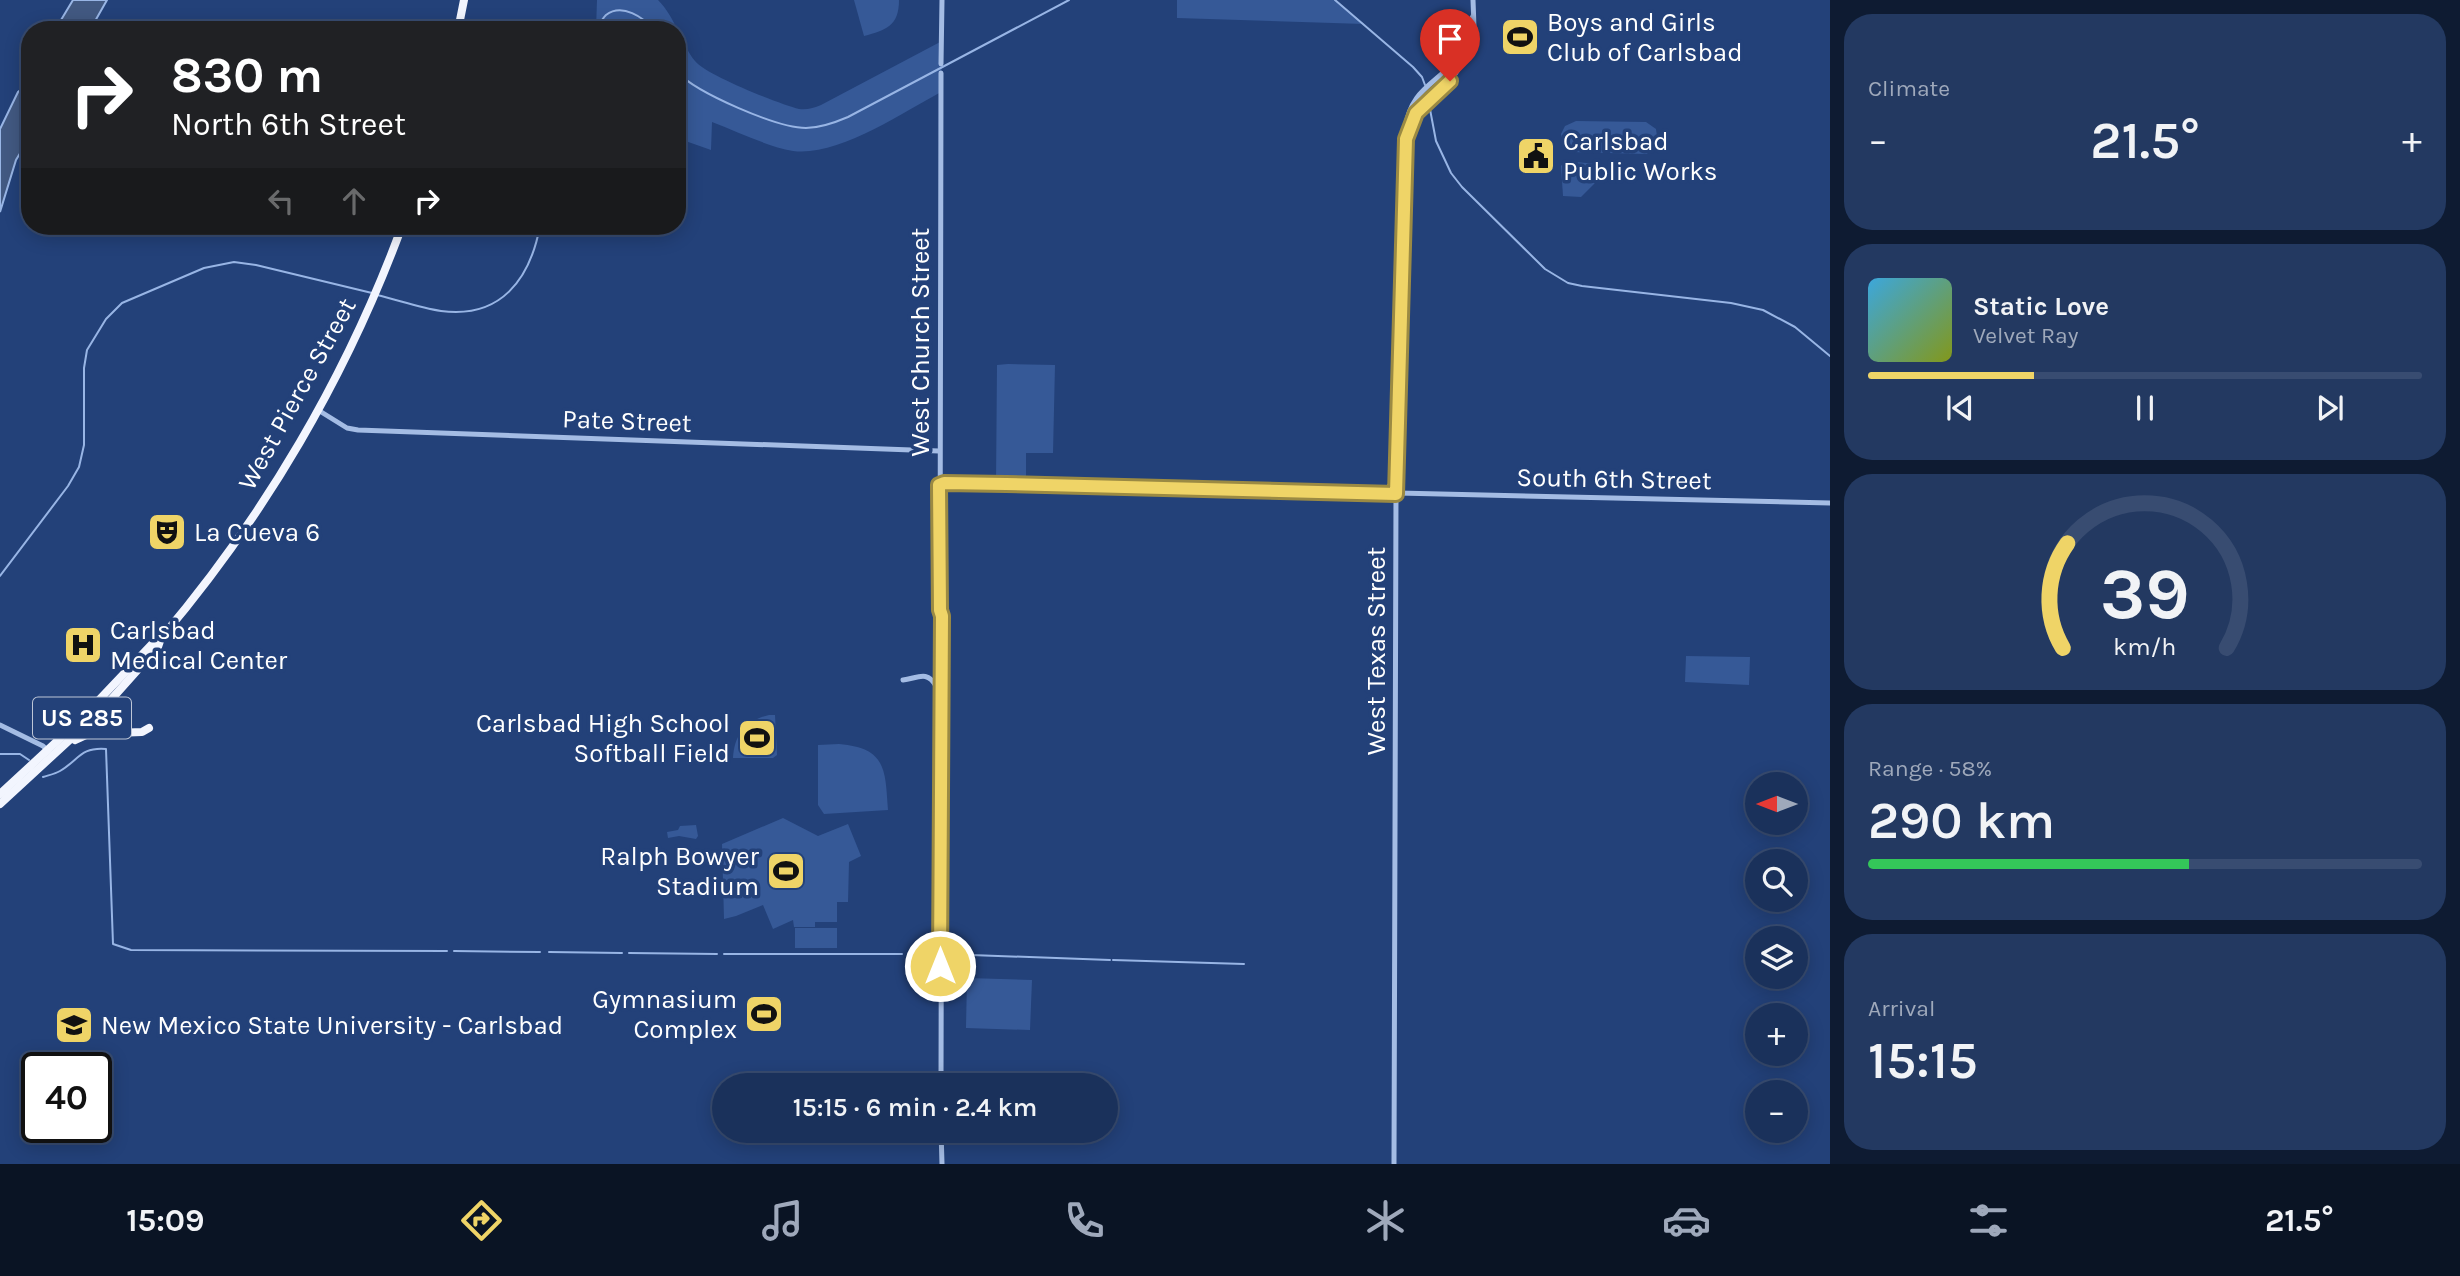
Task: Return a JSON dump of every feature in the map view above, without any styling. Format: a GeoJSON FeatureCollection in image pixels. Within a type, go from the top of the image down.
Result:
{"type":"FeatureCollection","features":[{"type":"Feature","properties":{"kind":"highway"},"geometry":{"type":"LineString","coordinates":[[460,21],[464,0]]}},
{"type":"Feature","properties":{"kind":"highway","name":"West Pierce Street"},"geometry":{"type":"LineString","coordinates":[[0,794],[50,754],[66,745],[110,702],[158,647],[161,638],[228,553],[277,481],[318,410],[372,301],[398,235]]}},
{"type":"Feature","properties":{"kind":"highway","name":"West Pierce Street"},"geometry":{"type":"LineString","coordinates":[[0,804],[154,642],[161,638]]}},
{"type":"Feature","properties":{"kind":"highway"},"geometry":{"type":"LineString","coordinates":[[110,702],[107,716],[114,725]]}},
{"type":"Feature","properties":{"kind":"highway"},"geometry":{"type":"LineString","coordinates":[[66,745],[88,734],[142,732],[149,728]]}},
{"type":"Feature","properties":{"kind":"street"},"geometry":{"type":"LineString","coordinates":[[941,64],[942,0]]}},
{"type":"Feature","properties":{"kind":"street"},"geometry":{"type":"LineString","coordinates":[[1473,0],[1473,16]]}},
{"type":"Feature","properties":{"kind":"street","name":"West Texas Street"},"geometry":{"type":"LineString","coordinates":[[1394,1164],[1396,494],[1406,139],[1408,116],[1419,93],[1460,53],[1473,16]]}},
{"type":"Feature","properties":{"kind":"street","name":"West Texas Street"},"geometry":{"type":"LineString","coordinates":[[1406,139],[1415,116],[1423,105],[1450,81],[1464,61],[1473,34],[1473,16]]}},
{"type":"Feature","properties":{"kind":"street","name":"West Church Street"},"geometry":{"type":"LineString","coordinates":[[940,752],[936,636],[940,610],[941,74]]}},
{"type":"Feature","properties":{"kind":"street","name":"Pate Street"},"geometry":{"type":"LineString","coordinates":[[318,410],[347,428],[358,430],[939,451]]}},
{"type":"Feature","properties":{"kind":"street","name":"South 6th Street"},"geometry":{"type":"LineString","coordinates":[[939,485],[1006,484],[1830,503]]}},
{"type":"Feature","properties":{"kind":"street","name":"West Church Street"},"geometry":{"type":"LineString","coordinates":[[940,610],[941,1073]]}},
{"type":"Feature","properties":{"kind":"street"},"geometry":{"type":"LineString","coordinates":[[903,680],[928,676],[937,689]]}},
{"type":"Feature","properties":{"kind":"street"},"geometry":{"type":"LineString","coordinates":[[0,725],[43,746],[50,754]]}},
{"type":"Feature","properties":{"kind":"street"},"geometry":{"type":"LineString","coordinates":[[941,1143],[942,1164]]}},
{"type":"Feature","properties":{"kind":"shaded area"},"geometry":{"type":"Polygon","coordinates":[[[73,0],[107,0],[95,21],[60,21],[73,0]]]}},
{"type":"Feature","properties":{"kind":"shaded area"},"geometry":{"type":"Polygon","coordinates":[[[597,0],[658,0],[673,21],[596,21],[597,0]]]}},
{"type":"Feature","properties":{"kind":"shaded area"},"geometry":{"type":"Polygon","coordinates":[[[854,0],[899,0],[897,16],[890,26],[864,36],[854,0]]]}},
{"type":"Feature","properties":{"kind":"shaded area"},"geometry":{"type":"Polygon","coordinates":[[[1177,0],[1335,0],[1364,24],[1177,18],[1177,0]]]}},
{"type":"Feature","properties":{"kind":"shaded area"},"geometry":{"type":"Polygon","coordinates":[[[942,41],[941,92],[869,132],[829,147],[793,151],[712,122],[711,150],[686,141],[686,46],[695,61],[713,74],[799,109],[821,105],[942,41]]]}},
{"type":"Feature","properties":{"kind":"shaded area"},"geometry":{"type":"Polygon","coordinates":[[[21,90],[21,152],[0,212],[0,129],[21,90]]]}},
{"type":"Feature","properties":{"kind":"shaded area"},"geometry":{"type":"Polygon","coordinates":[[[1576,121],[1646,122],[1656,129],[1658,144],[1646,154],[1571,152],[1564,146],[1561,134],[1565,126],[1576,121]]]}},
{"type":"Feature","properties":{"kind":"shaded area"},"geometry":{"type":"Polygon","coordinates":[[[1565,161],[1597,164],[1597,181],[1581,197],[1563,196],[1561,166],[1565,161]]]}},
{"type":"Feature","properties":{"kind":"shaded area"},"geometry":{"type":"Polygon","coordinates":[[[997,365],[1055,365],[1053,453],[1026,453],[1026,484],[996,484],[997,365]]]}},
{"type":"Feature","properties":{"kind":"shaded area"},"geometry":{"type":"Polygon","coordinates":[[[1686,656],[1750,657],[1749,685],[1685,682],[1686,656]]]}},
{"type":"Feature","properties":{"kind":"shaded area","name":"Carlsbad High School Softball Field"},"geometry":{"type":"Polygon","coordinates":[[[775,715],[777,755],[773,758],[733,758],[736,742],[743,730],[754,721],[775,715]]]}},
{"type":"Feature","properties":{"kind":"shaded area"},"geometry":{"type":"Polygon","coordinates":[[[818,745],[855,746],[875,756],[884,773],[888,810],[824,814],[818,805],[818,745]]]}},
{"type":"Feature","properties":{"kind":"shaded area","name":"Ralph Bowyer Stadium"},"geometry":{"type":"Polygon","coordinates":[[[783,818],[818,836],[848,824],[861,856],[849,862],[848,902],[837,902],[837,922],[815,922],[815,927],[794,927],[793,920],[773,929],[763,905],[724,919],[722,844],[783,818]]]}},
{"type":"Feature","properties":{"kind":"shaded area"},"geometry":{"type":"Polygon","coordinates":[[[696,825],[696,839],[679,836],[668,838],[667,832],[678,830],[680,826],[696,825]]]}},
{"type":"Feature","properties":{"kind":"shaded area"},"geometry":{"type":"Polygon","coordinates":[[[795,928],[837,928],[837,948],[795,948],[795,928]]]}},
{"type":"Feature","properties":{"kind":"shaded area"},"geometry":{"type":"Polygon","coordinates":[[[967,978],[1032,980],[1030,1030],[966,1028],[967,978]]]}},
{"type":"Feature","properties":{"kind":"waterway"},"geometry":{"type":"LineString","coordinates":[[686,79],[719,99],[758,116],[793,126],[816,127],[848,117],[1069,0]]}},
{"type":"Feature","properties":{"kind":"waterway"},"geometry":{"type":"LineString","coordinates":[[1335,0],[1413,67],[1425,85]]}},
{"type":"Feature","properties":{"kind":"waterway"},"geometry":{"type":"LineString","coordinates":[[601,21],[606,15],[619,10],[632,13],[645,21]]}},
{"type":"Feature","properties":{"kind":"waterway"},"geometry":{"type":"LineString","coordinates":[[1429,104],[1436,141],[1451,173],[1545,269],[1568,283],[1582,286],[1731,303],[1763,310],[1795,327],[1830,356]]}},
{"type":"Feature","properties":{"kind":"waterway"},"geometry":{"type":"LineString","coordinates":[[377,295],[441,311],[480,309],[496,302],[520,278],[529,263],[538,235]]}},
{"type":"Feature","properties":{"kind":"waterway"},"geometry":{"type":"LineString","coordinates":[[0,576],[68,486],[79,467],[84,445],[84,368],[87,350],[106,319],[122,303],[204,268],[234,262],[372,293]]}},
{"type":"Feature","properties":{"kind":"waterway"},"geometry":{"type":"LineString","coordinates":[[43,777],[60,771],[85,752],[106,749],[113,944],[131,950],[447,951]]}},
{"type":"Feature","properties":{"kind":"waterway"},"geometry":{"type":"LineString","coordinates":[[0,754],[20,754],[29,760]]}},
{"type":"Feature","properties":{"kind":"waterway"},"geometry":{"type":"LineString","coordinates":[[454,951],[540,952]]}},
{"type":"Feature","properties":{"kind":"waterway"},"geometry":{"type":"LineString","coordinates":[[549,952],[622,953]]}},
{"type":"Feature","properties":{"kind":"waterway"},"geometry":{"type":"LineString","coordinates":[[629,953],[717,954]]}},
{"type":"Feature","properties":{"kind":"waterway"},"geometry":{"type":"LineString","coordinates":[[724,954],[902,954]]}},
{"type":"Feature","properties":{"kind":"waterway"},"geometry":{"type":"LineString","coordinates":[[910,954],[935,955]]}},
{"type":"Feature","properties":{"kind":"waterway"},"geometry":{"type":"LineString","coordinates":[[944,954],[1110,960]]}},
{"type":"Feature","properties":{"kind":"waterway"},"geometry":{"type":"LineString","coordinates":[[1113,960],[1244,964]]}},
{"type":"Feature","properties":{"kind":"place","name":"Boys and Girls Club of Carlsbad"},"geometry":{"type":"Point","coordinates":[1520,37]}},
{"type":"Feature","properties":{"kind":"place","name":"Carlsbad Public Works"},"geometry":{"type":"Point","coordinates":[1536,156]}},
{"type":"Feature","properties":{"kind":"place","name":"La Cueva 6"},"geometry":{"type":"Point","coordinates":[167,532]}},
{"type":"Feature","properties":{"kind":"place","name":"Carlsbad Medical Center"},"geometry":{"type":"Point","coordinates":[83,645]}},
{"type":"Feature","properties":{"kind":"place","name":"Carlsbad High School Softball Field"},"geometry":{"type":"Point","coordinates":[757,738]}},
{"type":"Feature","properties":{"kind":"place","name":"Ralph Bowyer Stadium"},"geometry":{"type":"Point","coordinates":[786,871]}},
{"type":"Feature","properties":{"kind":"place","name":"Gymnasium Complex"},"geometry":{"type":"Point","coordinates":[764,1014]}},
{"type":"Feature","properties":{"kind":"place","name":"New Mexico State University - Carlsbad"},"geometry":{"type":"Point","coordinates":[74,1025]}},
{"type":"Feature","properties":{"kind":"route"},"geometry":{"type":"LineString","coordinates":[[940,966],[942,616],[939,485],[1006,484],[1396,494],[1406,139],[1416,113],[1450,81]]}}]}
